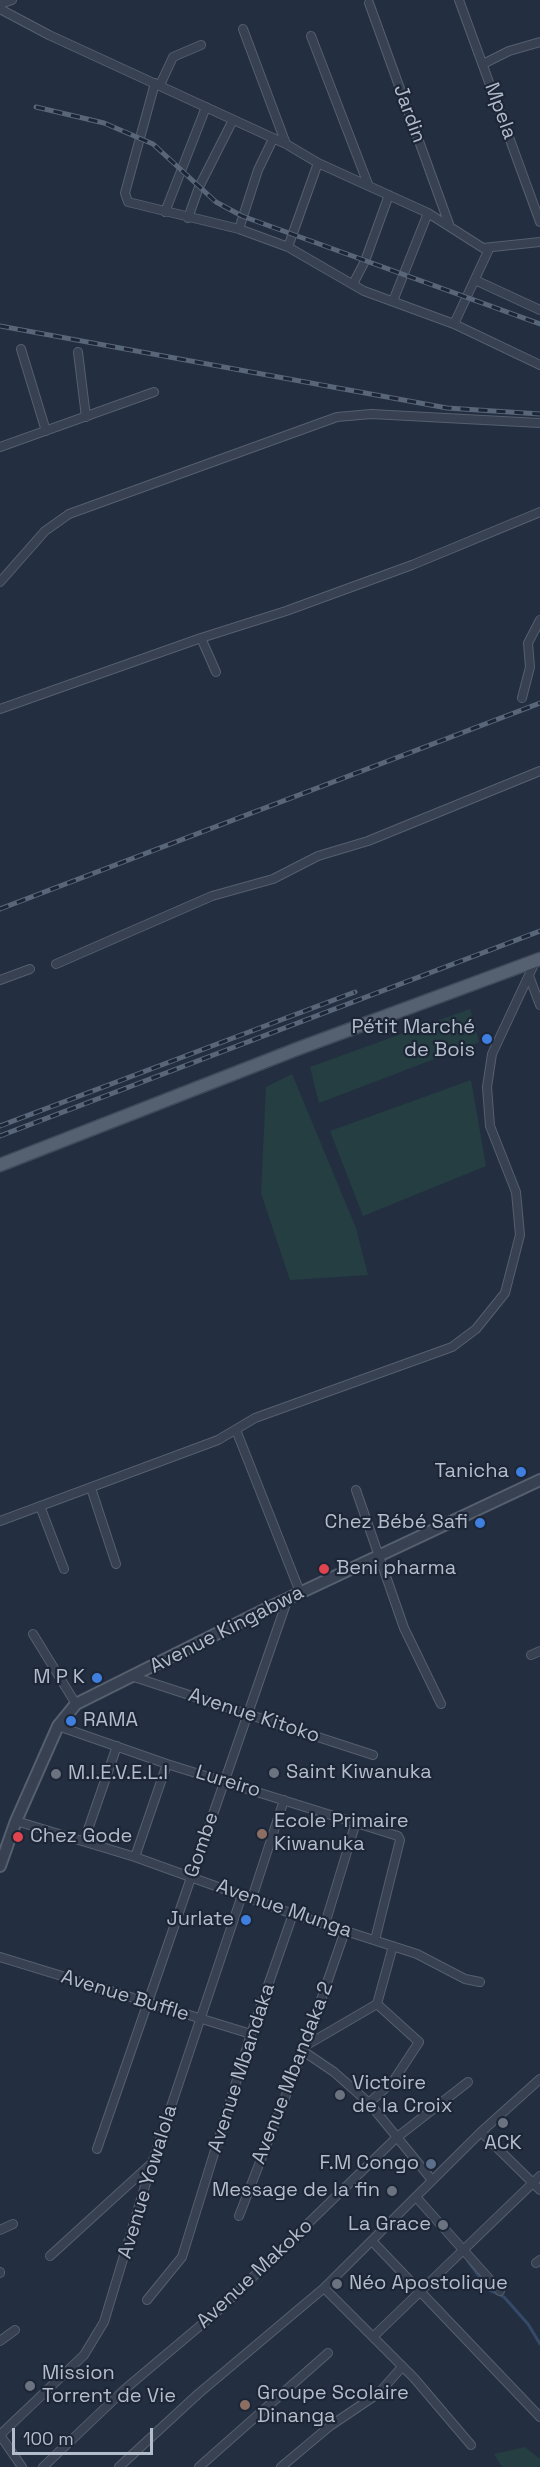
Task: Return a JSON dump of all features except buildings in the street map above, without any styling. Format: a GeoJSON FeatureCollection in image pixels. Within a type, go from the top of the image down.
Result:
{"type":"FeatureCollection","features":[{"type":"Feature","properties":{"kind":"main road"},"geometry":{"type":"LineString","coordinates":[[0,1165],[297,1049],[538,959]]}},
{"type":"Feature","properties":{"kind":"street"},"geometry":{"type":"LineString","coordinates":[[0,4],[12,0]]}},
{"type":"Feature","properties":{"kind":"street","name":"Mpela"},"geometry":{"type":"LineString","coordinates":[[459,0],[540,222]]}},
{"type":"Feature","properties":{"kind":"street","name":"Jardin"},"geometry":{"type":"LineString","coordinates":[[369,3],[448,224]]}},
{"type":"Feature","properties":{"kind":"street"},"geometry":{"type":"LineString","coordinates":[[0,9],[49,35],[286,144],[318,163],[428,213],[483,248],[540,242]]}},
{"type":"Feature","properties":{"kind":"street"},"geometry":{"type":"LineString","coordinates":[[243,29],[286,144]]}},
{"type":"Feature","properties":{"kind":"street"},"geometry":{"type":"LineString","coordinates":[[311,36],[368,184]]}},
{"type":"Feature","properties":{"kind":"street"},"geometry":{"type":"LineString","coordinates":[[483,64],[509,51],[540,42]]}},
{"type":"Feature","properties":{"kind":"street"},"geometry":{"type":"LineString","coordinates":[[201,45],[173,57],[158,84],[125,193],[128,202],[239,229],[288,248],[353,284],[454,324],[540,364]]}},
{"type":"Feature","properties":{"kind":"street"},"geometry":{"type":"LineString","coordinates":[[165,212],[206,107]]}},
{"type":"Feature","properties":{"kind":"street"},"geometry":{"type":"LineString","coordinates":[[188,218],[199,186],[233,120]]}},
{"type":"Feature","properties":{"kind":"street"},"geometry":{"type":"LineString","coordinates":[[239,229],[258,170],[273,139]]}},
{"type":"Feature","properties":{"kind":"street"},"geometry":{"type":"LineString","coordinates":[[288,248],[318,163]]}},
{"type":"Feature","properties":{"kind":"street"},"geometry":{"type":"LineString","coordinates":[[353,284],[365,261],[389,195]]}},
{"type":"Feature","properties":{"kind":"street"},"geometry":{"type":"LineString","coordinates":[[393,301],[428,213]]}},
{"type":"Feature","properties":{"kind":"street"},"geometry":{"type":"LineString","coordinates":[[454,324],[489,249]]}},
{"type":"Feature","properties":{"kind":"street"},"geometry":{"type":"LineString","coordinates":[[475,280],[540,310]]}},
{"type":"Feature","properties":{"kind":"street"},"geometry":{"type":"LineString","coordinates":[[21,349],[46,431]]}},
{"type":"Feature","properties":{"kind":"street"},"geometry":{"type":"LineString","coordinates":[[78,352],[86,417]]}},
{"type":"Feature","properties":{"kind":"street"},"geometry":{"type":"LineString","coordinates":[[0,447],[154,392]]}},
{"type":"Feature","properties":{"kind":"street"},"geometry":{"type":"LineString","coordinates":[[0,582],[45,531],[69,514],[337,417],[371,414],[540,423]]}},
{"type":"Feature","properties":{"kind":"street"},"geometry":{"type":"LineString","coordinates":[[0,709],[201,638],[286,611],[412,565],[540,512]]}},
{"type":"Feature","properties":{"kind":"street"},"geometry":{"type":"LineString","coordinates":[[522,698],[530,668],[528,644],[540,621]]}},
{"type":"Feature","properties":{"kind":"street"},"geometry":{"type":"LineString","coordinates":[[201,638],[216,672]]}},
{"type":"Feature","properties":{"kind":"street"},"geometry":{"type":"LineString","coordinates":[[56,964],[212,896],[273,879],[318,856],[368,841],[540,771]]}},
{"type":"Feature","properties":{"kind":"street"},"geometry":{"type":"LineString","coordinates":[[0,1521],[208,1444],[255,1418],[452,1347],[476,1329],[505,1293],[520,1235],[520,1211],[516,1192],[490,1126],[487,1087],[492,1054],[538,959]]}},
{"type":"Feature","properties":{"kind":"street"},"geometry":{"type":"LineString","coordinates":[[0,980],[30,969]]}},
{"type":"Feature","properties":{"kind":"street"},"geometry":{"type":"LineString","coordinates":[[529,976],[540,1005]]}},
{"type":"Feature","properties":{"kind":"street"},"geometry":{"type":"LineString","coordinates":[[236,1430],[300,1592]]}},
{"type":"Feature","properties":{"kind":"street","name":"Avenue Kingabwa"},"geometry":{"type":"LineString","coordinates":[[0,1866],[16,1821],[58,1726],[76,1704],[300,1592],[540,1480]]}},
{"type":"Feature","properties":{"kind":"street"},"geometry":{"type":"LineString","coordinates":[[91,1488],[116,1564]]}},
{"type":"Feature","properties":{"kind":"street"},"geometry":{"type":"LineString","coordinates":[[356,1490],[404,1628],[441,1704]]}},
{"type":"Feature","properties":{"kind":"street"},"geometry":{"type":"LineString","coordinates":[[40,1506],[64,1569]]}},
{"type":"Feature","properties":{"kind":"street","name":"Gombe"},"geometry":{"type":"LineString","coordinates":[[97,2149],[288,1598]]}},
{"type":"Feature","properties":{"kind":"street"},"geometry":{"type":"LineString","coordinates":[[33,1634],[76,1704]]}},
{"type":"Feature","properties":{"kind":"street"},"geometry":{"type":"LineString","coordinates":[[531,1655],[540,1651]]}},
{"type":"Feature","properties":{"kind":"street","name":"Avenue Kitoko"},"geometry":{"type":"LineString","coordinates":[[134,1677],[373,1755]]}},
{"type":"Feature","properties":{"kind":"street","name":"Lureiro"},"geometry":{"type":"LineString","coordinates":[[58,1726],[167,1764],[398,1836],[400,1840],[375,1940]]}},
{"type":"Feature","properties":{"kind":"street"},"geometry":{"type":"LineString","coordinates":[[84,1841],[117,1746]]}},
{"type":"Feature","properties":{"kind":"street"},"geometry":{"type":"LineString","coordinates":[[135,1857],[167,1764]]}},
{"type":"Feature","properties":{"kind":"street"},"geometry":{"type":"LineString","coordinates":[[252,1898],[284,1800]]}},
{"type":"Feature","properties":{"kind":"street","name":"Avenue Munga"},"geometry":{"type":"LineString","coordinates":[[16,1821],[135,1857],[293,1914],[417,1954],[465,1979],[480,1982]]}},
{"type":"Feature","properties":{"kind":"street"},"geometry":{"type":"LineString","coordinates":[[325,1924],[356,1822]]}},
{"type":"Feature","properties":{"kind":"street","name":"Avenue Yowalola"},"geometry":{"type":"LineString","coordinates":[[0,2435],[84,2355],[96,2339],[118,2279],[152,2163],[242,1895]]}},
{"type":"Feature","properties":{"kind":"street","name":"Avenue Mbandaka"},"geometry":{"type":"LineString","coordinates":[[147,2300],[182,2257],[250,2034],[293,1914]]}},
{"type":"Feature","properties":{"kind":"street","name":"Avenue Mbandaka 2"},"geometry":{"type":"LineString","coordinates":[[239,2216],[304,2048],[345,1930]]}},
{"type":"Feature","properties":{"kind":"street"},"geometry":{"type":"LineString","coordinates":[[393,1946],[377,2004],[304,2048],[369,2103],[432,2180]]}},
{"type":"Feature","properties":{"kind":"street","name":"Avenue Buffle"},"geometry":{"type":"LineString","coordinates":[[0,1957],[250,2034]]}},
{"type":"Feature","properties":{"kind":"street"},"geometry":{"type":"LineString","coordinates":[[369,2103],[394,2080],[419,2042],[377,2004]]}},
{"type":"Feature","properties":{"kind":"street"},"geometry":{"type":"LineString","coordinates":[[119,2467],[198,2394],[324,2288],[481,2132],[540,2079]]}},
{"type":"Feature","properties":{"kind":"street","name":"Avenue Makoko"},"geometry":{"type":"LineString","coordinates":[[43,2467],[125,2389],[220,2309],[396,2138],[468,2082]]}},
{"type":"Feature","properties":{"kind":"street"},"geometry":{"type":"LineString","coordinates":[[481,2132],[540,2190]]}},
{"type":"Feature","properties":{"kind":"street"},"geometry":{"type":"LineString","coordinates":[[50,2256],[152,2163]]}},
{"type":"Feature","properties":{"kind":"street"},"geometry":{"type":"LineString","coordinates":[[374,2336],[540,2176]]}},
{"type":"Feature","properties":{"kind":"street"},"geometry":{"type":"LineString","coordinates":[[416,2197],[500,2291]]}},
{"type":"Feature","properties":{"kind":"street"},"geometry":{"type":"LineString","coordinates":[[0,2230],[13,2223]]}},
{"type":"Feature","properties":{"kind":"street"},"geometry":{"type":"LineString","coordinates":[[372,2241],[540,2418]]}},
{"type":"Feature","properties":{"kind":"street"},"geometry":{"type":"LineString","coordinates":[[324,2288],[414,2378],[471,2445]]}},
{"type":"Feature","properties":{"kind":"street"},"geometry":{"type":"LineString","coordinates":[[0,2341],[15,2330]]}},
{"type":"Feature","properties":{"kind":"street"},"geometry":{"type":"LineString","coordinates":[[199,2467],[328,2353]]}},
{"type":"Feature","properties":{"kind":"street"},"geometry":{"type":"LineString","coordinates":[[281,2467],[330,2426],[379,2393],[402,2367]]}},
{"type":"Feature","properties":{"kind":"street"},"geometry":{"type":"LineString","coordinates":[[0,2435],[22,2467]]}},
{"type":"Feature","properties":{"kind":"green space"},"geometry":{"type":"Polygon","coordinates":[[[470,1009],[479,1042],[319,1103],[310,1067],[470,1009]]]}},
{"type":"Feature","properties":{"kind":"green space"},"geometry":{"type":"Polygon","coordinates":[[[292,1074],[356,1228],[368,1275],[290,1280],[261,1193],[266,1087],[292,1074]]]}},
{"type":"Feature","properties":{"kind":"green space"},"geometry":{"type":"Polygon","coordinates":[[[471,1080],[486,1166],[363,1216],[330,1131],[471,1080]]]}},
{"type":"Feature","properties":{"kind":"green space"},"geometry":{"type":"Polygon","coordinates":[[[525,2447],[540,2459],[540,2467],[502,2467],[494,2454],[525,2447]]]}},
{"type":"Feature","properties":{"kind":"waterway"},"geometry":{"type":"LineString","coordinates":[[468,2261],[489,2290],[504,2297],[528,2324],[540,2344]]}},
{"type":"Feature","properties":{"kind":"railway"},"geometry":{"type":"LineString","coordinates":[[36,107],[104,123],[153,144],[216,202],[242,216],[540,324]]}},
{"type":"Feature","properties":{"kind":"railway"},"geometry":{"type":"LineString","coordinates":[[0,326],[447,408],[540,414]]}},
{"type":"Feature","properties":{"kind":"railway"},"geometry":{"type":"LineString","coordinates":[[0,909],[540,703]]}},
{"type":"Feature","properties":{"kind":"railway"},"geometry":{"type":"LineString","coordinates":[[0,1136],[540,931]]}},
{"type":"Feature","properties":{"kind":"railway"},"geometry":{"type":"LineString","coordinates":[[0,1126],[355,992]]}},
{"type":"Feature","properties":{"kind":"place","name":"Pétit Marché de Bois"},"geometry":{"type":"Point","coordinates":[487,1039]}},
{"type":"Feature","properties":{"kind":"place","name":"Tanicha"},"geometry":{"type":"Point","coordinates":[521,1472]}},
{"type":"Feature","properties":{"kind":"place","name":"Chez Bébé Safi"},"geometry":{"type":"Point","coordinates":[480,1523]}},
{"type":"Feature","properties":{"kind":"place","name":"Beni pharma"},"geometry":{"type":"Point","coordinates":[324,1569]}},
{"type":"Feature","properties":{"kind":"place","name":"M P K"},"geometry":{"type":"Point","coordinates":[97,1678]}},
{"type":"Feature","properties":{"kind":"place","name":"RAMA"},"geometry":{"type":"Point","coordinates":[71,1721]}},
{"type":"Feature","properties":{"kind":"place","name":"Saint Kiwanuka"},"geometry":{"type":"Point","coordinates":[274,1773]}},
{"type":"Feature","properties":{"kind":"place","name":"M.I.E.V.E.L.I"},"geometry":{"type":"Point","coordinates":[56,1774]}},
{"type":"Feature","properties":{"kind":"place","name":"Ecole Primaire Kiwanuka"},"geometry":{"type":"Point","coordinates":[262,1834]}},
{"type":"Feature","properties":{"kind":"place","name":"Chez Gode"},"geometry":{"type":"Point","coordinates":[18,1837]}},
{"type":"Feature","properties":{"kind":"place","name":"Jurlate"},"geometry":{"type":"Point","coordinates":[246,1920]}},
{"type":"Feature","properties":{"kind":"place","name":"Victoire de la Croix"},"geometry":{"type":"Point","coordinates":[340,2095]}},
{"type":"Feature","properties":{"kind":"place","name":"ACK"},"geometry":{"type":"Point","coordinates":[503,2123]}},
{"type":"Feature","properties":{"kind":"place","name":"F.M Congo"},"geometry":{"type":"Point","coordinates":[431,2164]}},
{"type":"Feature","properties":{"kind":"place","name":"Message de la fin"},"geometry":{"type":"Point","coordinates":[392,2191]}},
{"type":"Feature","properties":{"kind":"place","name":"La Grace"},"geometry":{"type":"Point","coordinates":[443,2225]}},
{"type":"Feature","properties":{"kind":"place","name":"Néo Apostolique"},"geometry":{"type":"Point","coordinates":[337,2284]}},
{"type":"Feature","properties":{"kind":"place","name":"Mission Torrent de Vie"},"geometry":{"type":"Point","coordinates":[30,2386]}},
{"type":"Feature","properties":{"kind":"place","name":"Groupe Scolaire Dinanga"},"geometry":{"type":"Point","coordinates":[245,2405]}}]}
